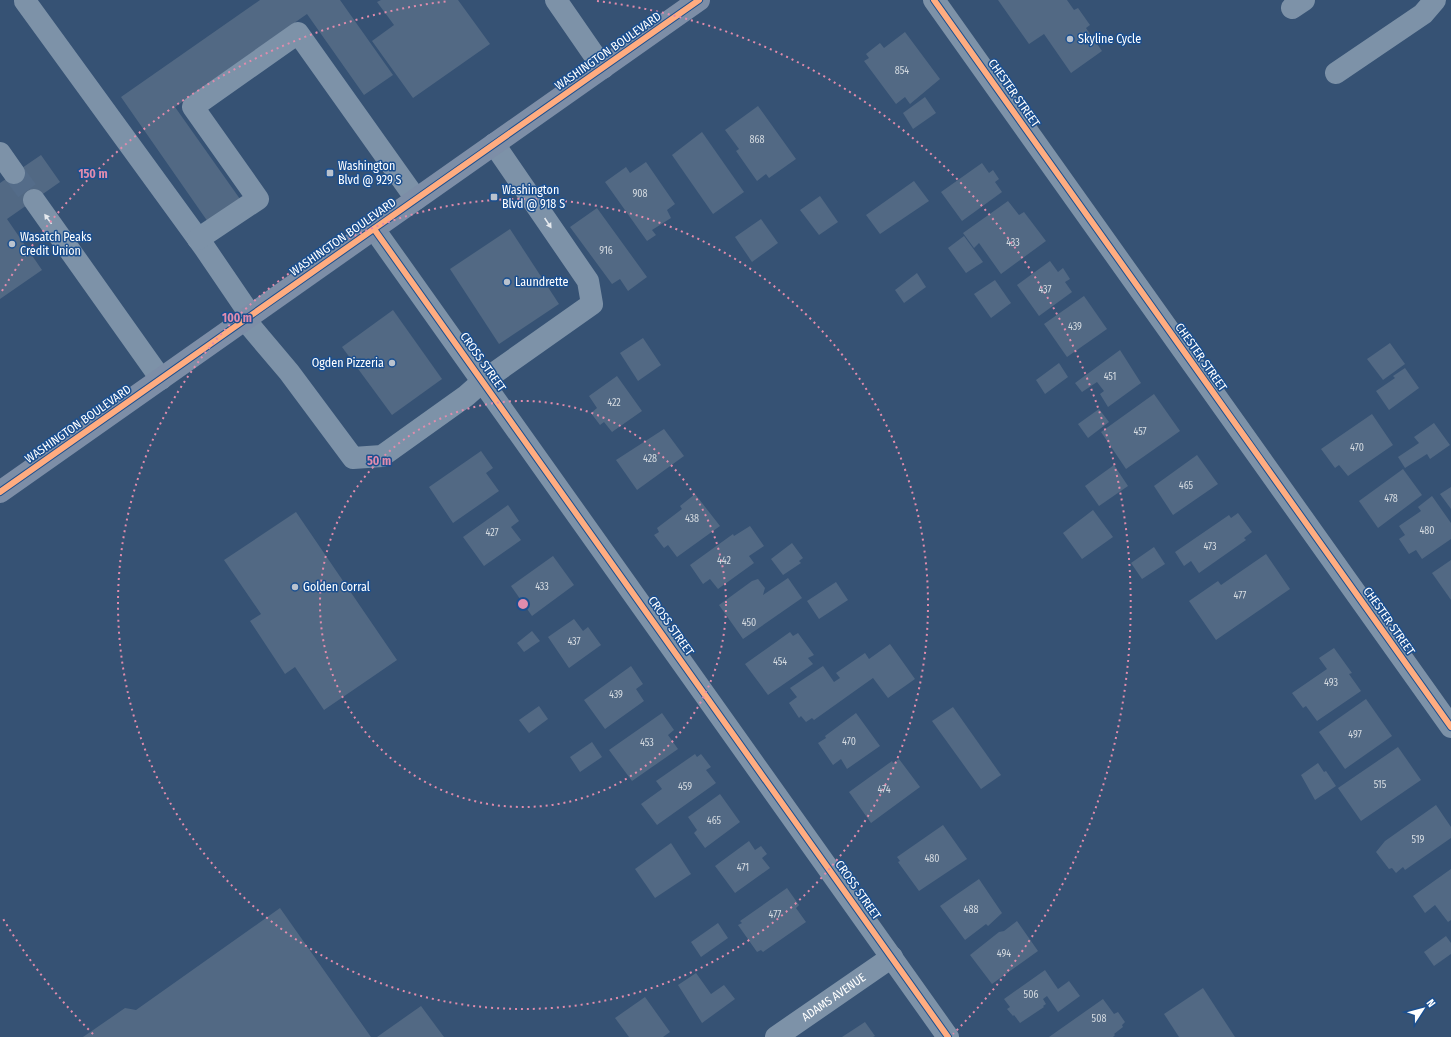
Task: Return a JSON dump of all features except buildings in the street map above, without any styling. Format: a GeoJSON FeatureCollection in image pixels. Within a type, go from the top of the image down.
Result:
{"type":"FeatureCollection","features":[{"type":"Feature","properties":{"kind":"main road","name":"WASHINGTON BOULEVARD"},"geometry":{"type":"LineString","coordinates":[[0,492],[699,0]]}},
{"type":"Feature","properties":{"kind":"street"},"geometry":{"type":"LineString","coordinates":[[556,0],[603,68]]}},
{"type":"Feature","properties":{"kind":"street","name":"CHESTER STREET"},"geometry":{"type":"LineString","coordinates":[[934,0],[1451,727]]}},
{"type":"Feature","properties":{"kind":"street"},"geometry":{"type":"LineString","coordinates":[[1336,73],[1423,14],[1435,0]]}},
{"type":"Feature","properties":{"kind":"street"},"geometry":{"type":"LineString","coordinates":[[25,1],[198,239],[248,318],[353,458],[382,456],[466,396],[483,381],[592,304],[588,281],[494,144]]}},
{"type":"Feature","properties":{"kind":"street"},"geometry":{"type":"LineString","coordinates":[[198,239],[258,199],[193,107],[298,33],[416,199]]}},
{"type":"Feature","properties":{"kind":"street"},"geometry":{"type":"LineString","coordinates":[[0,153],[14,173]]}},
{"type":"Feature","properties":{"kind":"street"},"geometry":{"type":"LineString","coordinates":[[34,200],[161,379]]}},
{"type":"Feature","properties":{"kind":"street","name":"CROSS STREET"},"geometry":{"type":"LineString","coordinates":[[374,229],[892,956],[948,1037]]}},
{"type":"Feature","properties":{"kind":"street","name":"ADAMS AVENUE"},"geometry":{"type":"LineString","coordinates":[[776,1037],[892,956]]}},
{"type":"Feature","properties":{"kind":"tunnel"},"geometry":{"type":"LineString","coordinates":[[14,173],[34,200]]}},
{"type":"Feature","properties":{"kind":"cycle path"},"geometry":{"type":"LineString","coordinates":[[0,492],[699,0]]}},
{"type":"Feature","properties":{"kind":"cycle path"},"geometry":{"type":"LineString","coordinates":[[934,0],[1451,727]]}},
{"type":"Feature","properties":{"kind":"cycle path"},"geometry":{"type":"LineString","coordinates":[[374,229],[948,1037]]}},
{"type":"Feature","properties":{"kind":"place","name":"Skyline Cycle"},"geometry":{"type":"Point","coordinates":[1070,39]}},
{"type":"Feature","properties":{"kind":"place","name":"Washington Blvd @ 929 S"},"geometry":{"type":"Point","coordinates":[330,173]}},
{"type":"Feature","properties":{"kind":"place","name":"Washington Blvd @ 918 S"},"geometry":{"type":"Point","coordinates":[494,197]}},
{"type":"Feature","properties":{"kind":"place","name":"Wasatch Peaks Credit Union"},"geometry":{"type":"Point","coordinates":[12,244]}},
{"type":"Feature","properties":{"kind":"place","name":"Laundrette"},"geometry":{"type":"Point","coordinates":[507,282]}},
{"type":"Feature","properties":{"kind":"place","name":"Ogden Pizzeria"},"geometry":{"type":"Point","coordinates":[392,363]}},
{"type":"Feature","properties":{"kind":"place","name":"Golden Corral"},"geometry":{"type":"Point","coordinates":[295,587]}}]}
